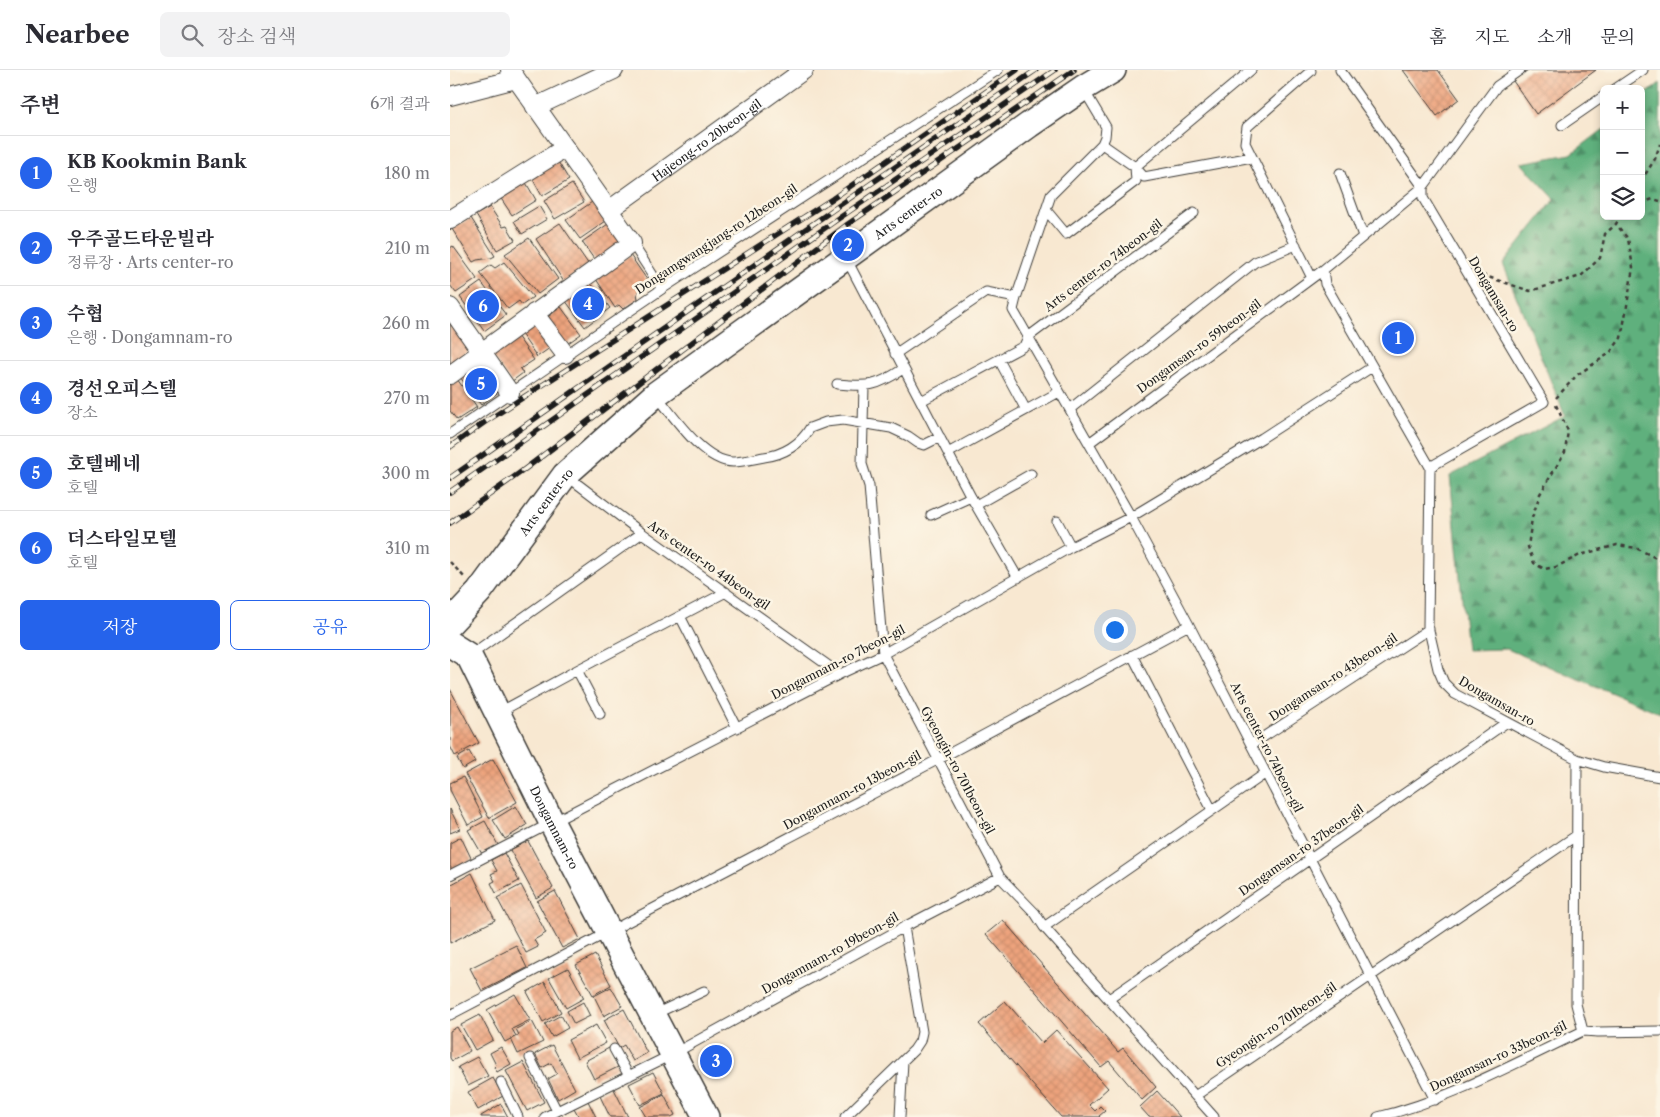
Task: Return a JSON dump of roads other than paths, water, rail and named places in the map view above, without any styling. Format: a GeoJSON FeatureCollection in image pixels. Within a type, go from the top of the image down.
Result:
{"type":"FeatureCollection","features":[{"type":"Feature","properties":{"kind":"street"},"geometry":{"type":"LineString","coordinates":[[536,107],[614,70]]}},
{"type":"Feature","properties":{"kind":"street","name":"Hajeong-ro 20beon-gil"},"geometry":{"type":"LineString","coordinates":[[609,210],[804,70]]}},
{"type":"Feature","properties":{"kind":"street","name":"Arts center-ro"},"geometry":{"type":"LineString","coordinates":[[450,622],[478,592],[566,475],[656,394],[1083,88],[1113,70]]}},
{"type":"Feature","properties":{"kind":"street"},"geometry":{"type":"LineString","coordinates":[[450,96],[513,74],[632,243],[450,375]]}},
{"type":"Feature","properties":{"kind":"street"},"geometry":{"type":"LineString","coordinates":[[450,220],[565,148]]}},
{"type":"Feature","properties":{"kind":"street"},"geometry":{"type":"LineString","coordinates":[[450,307],[510,393]]}},
{"type":"Feature","properties":{"kind":"street"},"geometry":{"type":"LineString","coordinates":[[534,313],[566,354]]}},
{"type":"Feature","properties":{"kind":"street","name":"Dongamnam-ro"},"geometry":{"type":"LineString","coordinates":[[459,650],[496,714],[706,1117]]}},
{"type":"Feature","properties":{"kind":"lane","name":"Dongamgwangjang-ro 12beon-gil"},"geometry":{"type":"LineString","coordinates":[[450,434],[662,289],[998,70]]}},
{"type":"Feature","properties":{"kind":"lane"},"geometry":{"type":"LineString","coordinates":[[1135,166],[1251,70]]}},
{"type":"Feature","properties":{"kind":"lane","name":"Dongamsan-ro"},"geometry":{"type":"LineString","coordinates":[[1340,70],[1423,187],[1423,198],[1544,402],[1430,467],[1429,629],[1438,669],[1444,683],[1455,694],[1577,759],[1604,767],[1660,777]]}},
{"type":"Feature","properties":{"kind":"lane"},"geometry":{"type":"LineString","coordinates":[[1430,467],[1326,284],[1323,270],[1423,187],[1497,86],[1520,70]]}},
{"type":"Feature","properties":{"kind":"lane"},"geometry":{"type":"LineString","coordinates":[[1621,85],[1643,70]]}},
{"type":"Feature","properties":{"kind":"lane"},"geometry":{"type":"LineString","coordinates":[[1311,71],[1247,127],[1245,143],[1312,278]]}},
{"type":"Feature","properties":{"kind":"lane"},"geometry":{"type":"LineString","coordinates":[[1083,88],[1106,127],[1102,144],[1135,166],[1144,177],[1252,157]]}},
{"type":"Feature","properties":{"kind":"lane"},"geometry":{"type":"LineString","coordinates":[[1562,125],[1600,99]]}},
{"type":"Feature","properties":{"kind":"lane","name":"Arts center-ro 74beon-gil"},"geometry":{"type":"LineString","coordinates":[[1102,144],[1051,195],[1013,310],[1132,517],[1435,1100]]}},
{"type":"Feature","properties":{"kind":"lane"},"geometry":{"type":"LineString","coordinates":[[1046,210],[1066,234],[1136,181],[1135,166]]}},
{"type":"Feature","properties":{"kind":"lane"},"geometry":{"type":"LineString","coordinates":[[1340,173],[1364,236]]}},
{"type":"Feature","properties":{"kind":"lane","name":"Arts center-ro 74beon-gil"},"geometry":{"type":"LineString","coordinates":[[1028,337],[1194,213]]}},
{"type":"Feature","properties":{"kind":"lane"},"geometry":{"type":"LineString","coordinates":[[632,243],[662,289]]}},
{"type":"Feature","properties":{"kind":"lane"},"geometry":{"type":"LineString","coordinates":[[1070,409],[1255,262],[1296,245]]}},
{"type":"Feature","properties":{"kind":"lane"},"geometry":{"type":"LineString","coordinates":[[846,258],[948,453],[1018,578]]}},
{"type":"Feature","properties":{"kind":"lane","name":"Dongamsan-ro 59beon-gil"},"geometry":{"type":"LineString","coordinates":[[1089,443],[1323,270]]}},
{"type":"Feature","properties":{"kind":"lane"},"geometry":{"type":"LineString","coordinates":[[896,354],[986,292],[1016,298]]}},
{"type":"Feature","properties":{"kind":"lane"},"geometry":{"type":"LineString","coordinates":[[921,401],[1024,346],[1028,337]]}},
{"type":"Feature","properties":{"kind":"lane"},"geometry":{"type":"LineString","coordinates":[[999,360],[1026,410]]}},
{"type":"Feature","properties":{"kind":"lane","name":"Dongamnam-ro 7beon-gil"},"geometry":{"type":"LineString","coordinates":[[450,875],[882,654],[1071,547],[1132,517],[1262,438],[1372,367]]}},
{"type":"Feature","properties":{"kind":"lane"},"geometry":{"type":"LineString","coordinates":[[837,384],[864,386],[885,381],[903,368]]}},
{"type":"Feature","properties":{"kind":"lane","name":"Gyeongin-ro 701beon-gil"},"geometry":{"type":"LineString","coordinates":[[864,386],[862,464],[870,486],[882,654],[1000,877],[1035,913],[1044,927],[1214,1117]]}},
{"type":"Feature","properties":{"kind":"lane"},"geometry":{"type":"LineString","coordinates":[[948,453],[1059,392]]}},
{"type":"Feature","properties":{"kind":"lane"},"geometry":{"type":"LineString","coordinates":[[656,394],[692,439],[710,454],[732,462],[771,456],[791,448],[805,436],[810,428],[826,422],[843,420],[891,428],[924,445],[940,437]]}},
{"type":"Feature","properties":{"kind":"lane"},"geometry":{"type":"LineString","coordinates":[[930,515],[974,501],[1031,474]]}},
{"type":"Feature","properties":{"kind":"lane","name":"Arts center-ro 44beon-gil"},"geometry":{"type":"LineString","coordinates":[[566,475],[642,533],[840,674]]}},
{"type":"Feature","properties":{"kind":"lane"},"geometry":{"type":"LineString","coordinates":[[1057,521],[1071,547]]}},
{"type":"Feature","properties":{"kind":"lane"},"geometry":{"type":"LineString","coordinates":[[459,650],[642,533]]}},
{"type":"Feature","properties":{"kind":"lane"},"geometry":{"type":"LineString","coordinates":[[496,714],[726,592]]}},
{"type":"Feature","properties":{"kind":"lane"},"geometry":{"type":"LineString","coordinates":[[680,616],[737,728]]}},
{"type":"Feature","properties":{"kind":"lane","name":"Dongamnam-ro 13beon-gil"},"geometry":{"type":"LineString","coordinates":[[450,1015],[939,759],[1189,625]]}},
{"type":"Feature","properties":{"kind":"lane","name":"Dongamsan-ro 43beon-gil"},"geometry":{"type":"LineString","coordinates":[[1251,745],[1429,629]]}},
{"type":"Feature","properties":{"kind":"lane"},"geometry":{"type":"LineString","coordinates":[[1132,655],[1212,810]]}},
{"type":"Feature","properties":{"kind":"lane"},"geometry":{"type":"LineString","coordinates":[[577,670],[600,714]]}},
{"type":"Feature","properties":{"kind":"lane","name":"Dongamsan-ro 37beon-gil"},"geometry":{"type":"LineString","coordinates":[[1109,999],[1507,722]]}},
{"type":"Feature","properties":{"kind":"lane","name":"Dongamsan-ro 33beon-gil"},"geometry":{"type":"LineString","coordinates":[[1378,1117],[1404,1111],[1435,1100],[1583,1031],[1576,1004],[1577,759]]}},
{"type":"Feature","properties":{"kind":"lane"},"geometry":{"type":"LineString","coordinates":[[1044,927],[1266,773]]}},
{"type":"Feature","properties":{"kind":"lane"},"geometry":{"type":"LineString","coordinates":[[1371,976],[1577,835]]}},
{"type":"Feature","properties":{"kind":"lane","name":"Dongamnam-ro 19beon-gil"},"geometry":{"type":"LineString","coordinates":[[545,1117],[673,1054],[904,927],[1000,877]]}},
{"type":"Feature","properties":{"kind":"lane"},"geometry":{"type":"LineString","coordinates":[[845,1117],[914,1050],[920,1041],[922,1032],[904,927]]}},
{"type":"Feature","properties":{"kind":"lane","name":"Gyeongin-ro 701beon-gil"},"geometry":{"type":"LineString","coordinates":[[1195,1096],[1371,976]]}},
{"type":"Feature","properties":{"kind":"lane"},"geometry":{"type":"LineString","coordinates":[[653,1016],[704,991]]}},
{"type":"Feature","properties":{"kind":"lane"},"geometry":{"type":"LineString","coordinates":[[1583,1031],[1660,1031]]}},
{"type":"Feature","properties":{"kind":"lane"},"geometry":{"type":"LineString","coordinates":[[614,1049],[629,1076]]}},
{"type":"Feature","properties":{"kind":"lane"},"geometry":{"type":"LineString","coordinates":[[530,1058],[557,1111]]}},
{"type":"Feature","properties":{"kind":"lane"},"geometry":{"type":"LineString","coordinates":[[900,1117],[903,1061]]}},
{"type":"Feature","properties":{"kind":"lane"},"geometry":{"type":"LineString","coordinates":[[501,1082],[518,1117]]}},
{"type":"Feature","properties":{"kind":"railway"},"geometry":{"type":"LineString","coordinates":[[450,447],[485,422],[832,199],[1017,70]]}},
{"type":"Feature","properties":{"kind":"railway"},"geometry":{"type":"LineString","coordinates":[[450,478],[1036,70]]}},
{"type":"Feature","properties":{"kind":"railway"},"geometry":{"type":"LineString","coordinates":[[450,492],[832,223],[1055,70]]}},
{"type":"Feature","properties":{"kind":"railway"},"geometry":{"type":"LineString","coordinates":[[450,523],[521,472],[848,224],[1074,70]]}},
{"type":"Feature","properties":{"kind":"place","name":"우주골드타운빌라"},"geometry":{"type":"Point","coordinates":[848,245]}},
{"type":"Feature","properties":{"kind":"place","name":"경선오피스텔"},"geometry":{"type":"Point","coordinates":[588,304]}},
{"type":"Feature","properties":{"kind":"place","name":"더스타일모텔"},"geometry":{"type":"Point","coordinates":[483,306]}},
{"type":"Feature","properties":{"kind":"place","name":"KB Kookmin Bank"},"geometry":{"type":"Point","coordinates":[1398,338]}},
{"type":"Feature","properties":{"kind":"place","name":"호텔베네"},"geometry":{"type":"Point","coordinates":[481,384]}},
{"type":"Feature","properties":{"kind":"place","name":"수협"},"geometry":{"type":"Point","coordinates":[716,1061]}}]}
